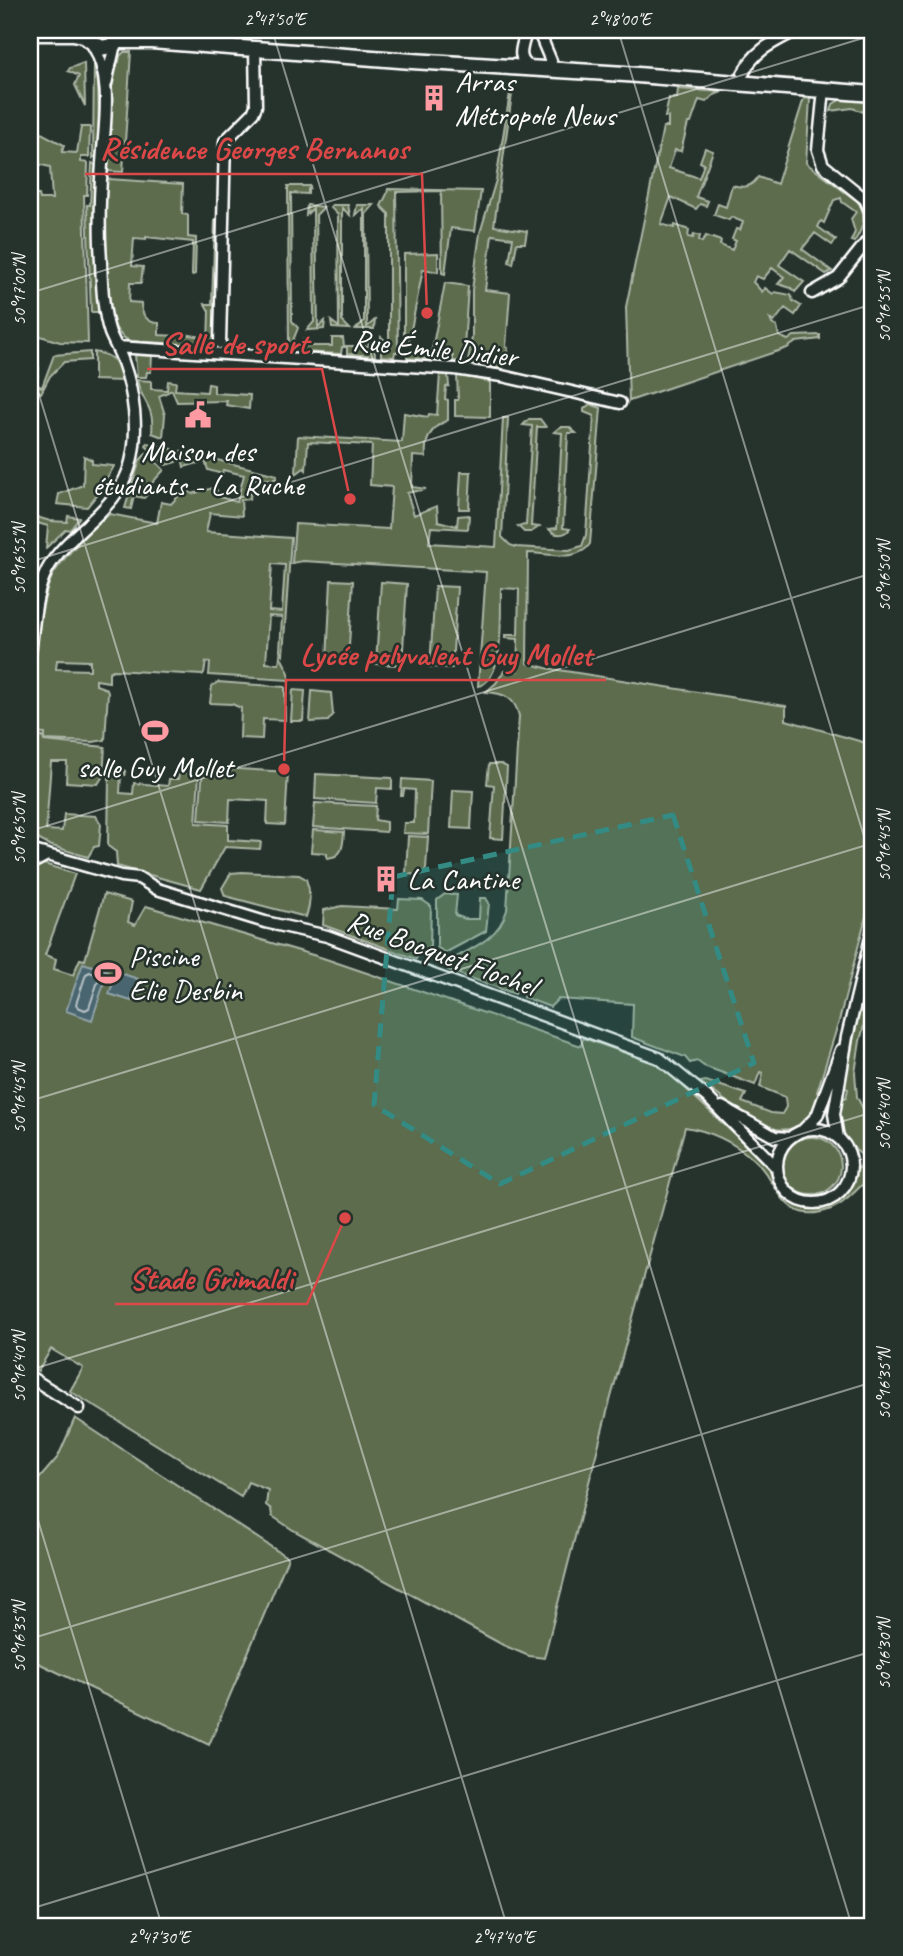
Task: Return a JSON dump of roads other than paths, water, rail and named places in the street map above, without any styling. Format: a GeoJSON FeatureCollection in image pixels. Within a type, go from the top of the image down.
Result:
{"type":"FeatureCollection","features":[{"type":"Feature","properties":{"kind":"main road"},"geometry":{"type":"LineString","coordinates":[[30,33],[83,35],[106,48],[118,38],[154,35],[527,63],[873,94]]}},
{"type":"Feature","properties":{"kind":"main road"},"geometry":{"type":"LineString","coordinates":[[136,35],[255,49],[527,63],[551,61],[873,85]]}},
{"type":"Feature","properties":{"kind":"street"},"geometry":{"type":"LineString","coordinates":[[527,30],[521,50],[527,63]]}},
{"type":"Feature","properties":{"kind":"street"},"geometry":{"type":"LineString","coordinates":[[538,30],[551,61]]}},
{"type":"Feature","properties":{"kind":"street"},"geometry":{"type":"LineString","coordinates":[[743,74],[748,63],[759,51],[797,30]]}},
{"type":"Feature","properties":{"kind":"street"},"geometry":{"type":"LineString","coordinates":[[89,38],[98,54],[105,84]]}},
{"type":"Feature","properties":{"kind":"street"},"geometry":{"type":"LineString","coordinates":[[30,653],[39,589],[48,568],[105,508],[118,490],[131,463],[135,434],[134,408],[127,375],[110,334],[100,242],[105,84],[118,38]]}},
{"type":"Feature","properties":{"kind":"street"},"geometry":{"type":"LineString","coordinates":[[220,343],[225,141],[253,113],[256,106],[255,49]]}},
{"type":"Feature","properties":{"kind":"street"},"geometry":{"type":"LineString","coordinates":[[824,89],[818,150],[823,165],[866,199],[873,217]]}},
{"type":"Feature","properties":{"kind":"street"},"geometry":{"type":"LineString","coordinates":[[812,293],[838,278],[873,234]]}},
{"type":"Feature","properties":{"kind":"street","name":"Rue Émile Didier"},"geometry":{"type":"LineString","coordinates":[[117,347],[455,369],[502,376],[620,403]]}},
{"type":"Feature","properties":{"kind":"street","name":"Rue Bocquet Flochel"},"geometry":{"type":"LineString","coordinates":[[30,850],[265,922],[327,936],[625,1045],[668,1064],[707,1097],[776,1167]]}},
{"type":"Feature","properties":{"kind":"street"},"geometry":{"type":"LineString","coordinates":[[30,864],[47,855]]}},
{"type":"Feature","properties":{"kind":"street"},"geometry":{"type":"LineString","coordinates":[[847,1037],[817,1116],[782,1146],[776,1167],[783,1188],[791,1196],[811,1203],[822,1202],[841,1191],[850,1171],[848,1152],[838,1138],[834,1114],[847,1037],[873,929]]}},
{"type":"Feature","properties":{"kind":"street","name":"Rue Bocquet Flochel"},"geometry":{"type":"LineString","coordinates":[[707,1097],[756,1128],[775,1137],[789,1138]]}},
{"type":"Feature","properties":{"kind":"street"},"geometry":{"type":"LineString","coordinates":[[802,1131],[821,1130],[838,1138]]}},
{"type":"Feature","properties":{"kind":"street"},"geometry":{"type":"LineString","coordinates":[[30,1377],[79,1408]]}},
{"type":"Feature","properties":{"kind":"water"},"geometry":{"type":"Polygon","coordinates":[[[83,963],[108,971],[92,1020],[66,1011],[83,963]]]}},
{"type":"Feature","properties":{"kind":"water"},"geometry":{"type":"Polygon","coordinates":[[[117,972],[138,979],[131,1001],[109,994],[117,972]]]}},
{"type":"Feature","properties":{"kind":"place","name":"Arras Métropole News"},"geometry":{"type":"Point","coordinates":[434,98]}},
{"type":"Feature","properties":{"kind":"place","name":"Résidence Georges Bernanos"},"geometry":{"type":"Point","coordinates":[427,313]}},
{"type":"Feature","properties":{"kind":"place","name":"Maison des étudiants - La Ruche"},"geometry":{"type":"Point","coordinates":[198,415]}},
{"type":"Feature","properties":{"kind":"place","name":"Salle de sport"},"geometry":{"type":"Point","coordinates":[350,499]}},
{"type":"Feature","properties":{"kind":"place","name":"salle Guy Mollet"},"geometry":{"type":"Point","coordinates":[155,731]}},
{"type":"Feature","properties":{"kind":"place","name":"Lycée polyvalent Guy Mollet"},"geometry":{"type":"Point","coordinates":[284,769]}},
{"type":"Feature","properties":{"kind":"place","name":"La Cantine"},"geometry":{"type":"Point","coordinates":[386,879]}},
{"type":"Feature","properties":{"kind":"place","name":"Piscine Elie Desbin"},"geometry":{"type":"Point","coordinates":[108,973]}},
{"type":"Feature","properties":{"kind":"place","name":"Stade Grimaldi"},"geometry":{"type":"Point","coordinates":[345,1218]}}]}
